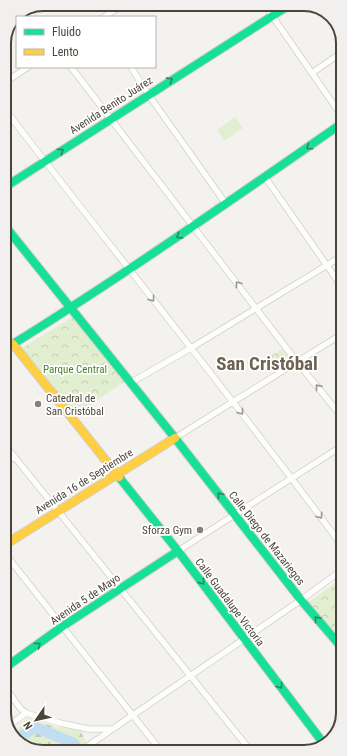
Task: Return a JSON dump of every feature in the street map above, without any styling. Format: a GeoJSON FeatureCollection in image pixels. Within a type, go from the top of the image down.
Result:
{"type":"FeatureCollection","features":[{"type":"Feature","properties":{"kind":"street"},"geometry":{"type":"LineString","coordinates":[[269,11],[336,108]]}},
{"type":"Feature","properties":{"kind":"street","name":"Avenida Benito Juárez"},"geometry":{"type":"LineString","coordinates":[[11,183],[45,162],[110,118],[280,11]]}},
{"type":"Feature","properties":{"kind":"street"},"geometry":{"type":"LineString","coordinates":[[312,73],[336,56]]}},
{"type":"Feature","properties":{"kind":"street"},"geometry":{"type":"LineString","coordinates":[[11,79],[27,68]]}},
{"type":"Feature","properties":{"kind":"street"},"geometry":{"type":"LineString","coordinates":[[73,68],[297,362],[336,410]]}},
{"type":"Feature","properties":{"kind":"street"},"geometry":{"type":"LineString","coordinates":[[132,68],[148,94],[226,204]]}},
{"type":"Feature","properties":{"kind":"street"},"geometry":{"type":"LineString","coordinates":[[11,117],[292,478],[336,538]]}},
{"type":"Feature","properties":{"kind":"street"},"geometry":{"type":"LineString","coordinates":[[11,342],[13,344],[70,309],[266,177],[336,128]]}},
{"type":"Feature","properties":{"kind":"street"},"geometry":{"type":"LineString","coordinates":[[266,177],[336,278]]}},
{"type":"Feature","properties":{"kind":"street","name":"Calle Diego de Mazariegos"},"geometry":{"type":"LineString","coordinates":[[11,234],[175,438],[301,600],[336,641]]}},
{"type":"Feature","properties":{"kind":"street"},"geometry":{"type":"LineString","coordinates":[[130,383],[191,348],[336,260]]}},
{"type":"Feature","properties":{"kind":"street"},"geometry":{"type":"LineString","coordinates":[[175,438],[336,338]]}},
{"type":"Feature","properties":{"kind":"street","name":"Calle Guadalupe Victoria"},"geometry":{"type":"LineString","coordinates":[[13,344],[178,551],[321,740]]}},
{"type":"Feature","properties":{"kind":"street","name":"Avenida 16 de Septiembre"},"geometry":{"type":"LineString","coordinates":[[11,541],[175,438]]}},
{"type":"Feature","properties":{"kind":"street"},"geometry":{"type":"LineString","coordinates":[[178,551],[336,450]]}},
{"type":"Feature","properties":{"kind":"street"},"geometry":{"type":"LineString","coordinates":[[11,452],[246,745]]}},
{"type":"Feature","properties":{"kind":"street"},"geometry":{"type":"LineString","coordinates":[[11,459],[15,457]]}},
{"type":"Feature","properties":{"kind":"street","name":"Avenida 5 de Mayo"},"geometry":{"type":"LineString","coordinates":[[11,663],[63,626],[178,551]]}},
{"type":"Feature","properties":{"kind":"street"},"geometry":{"type":"LineString","coordinates":[[11,562],[157,745]]}},
{"type":"Feature","properties":{"kind":"street"},"geometry":{"type":"LineString","coordinates":[[88,745],[301,600],[336,574]]}},
{"type":"Feature","properties":{"kind":"street"},"geometry":{"type":"LineString","coordinates":[[11,695],[20,708],[26,713],[88,729],[111,729]]}},
{"type":"Feature","properties":{"kind":"street"},"geometry":{"type":"LineString","coordinates":[[13,722],[26,713]]}},
{"type":"Feature","properties":{"kind":"green space"},"geometry":{"type":"Polygon","coordinates":[[[235,117],[243,128],[224,141],[217,130],[235,117]]]}},
{"type":"Feature","properties":{"kind":"green space","name":"Parque Central"},"geometry":{"type":"Polygon","coordinates":[[[73,317],[124,382],[74,416],[22,348],[73,317]]]}},
{"type":"Feature","properties":{"kind":"green space"},"geometry":{"type":"Polygon","coordinates":[[[282,349],[289,360],[278,367],[271,356],[282,349]]]}},
{"type":"Feature","properties":{"kind":"green space"},"geometry":{"type":"Polygon","coordinates":[[[336,582],[336,634],[309,602],[336,582]]]}},
{"type":"Feature","properties":{"kind":"green space"},"geometry":{"type":"Polygon","coordinates":[[[28,718],[55,727],[80,730],[87,744],[41,745],[27,741],[16,730],[28,718]]]}},
{"type":"Feature","properties":{"kind":"waterway"},"geometry":{"type":"LineString","coordinates":[[22,736],[35,727],[75,745]]}},
{"type":"Feature","properties":{"kind":"traffic: fast"},"geometry":{"type":"LineString","coordinates":[[11,183],[280,11]]}},
{"type":"Feature","properties":{"kind":"traffic: fast"},"geometry":{"type":"LineString","coordinates":[[11,345],[133,267],[336,127]]}},
{"type":"Feature","properties":{"kind":"traffic: fast"},"geometry":{"type":"LineString","coordinates":[[11,233],[175,438],[301,600],[336,641]]}},
{"type":"Feature","properties":{"kind":"traffic: fast"},"geometry":{"type":"LineString","coordinates":[[119,477],[178,551],[321,740]]}},
{"type":"Feature","properties":{"kind":"traffic: fast"},"geometry":{"type":"LineString","coordinates":[[11,663],[63,626],[178,551]]}},
{"type":"Feature","properties":{"kind":"traffic: slow"},"geometry":{"type":"LineString","coordinates":[[13,344],[119,477]]}},
{"type":"Feature","properties":{"kind":"traffic: slow"},"geometry":{"type":"LineString","coordinates":[[11,541],[175,438]]}},
{"type":"Feature","properties":{"kind":"place","name":"Catedral de San Cristóbal"},"geometry":{"type":"Point","coordinates":[38,404]}},
{"type":"Feature","properties":{"kind":"place","name":"Sforza Gym"},"geometry":{"type":"Point","coordinates":[200,530]}},
{"type":"Feature","properties":{"kind":"district","name":"San Cristóbal"},"geometry":{"type":"Point","coordinates":[267,363]}}]}
